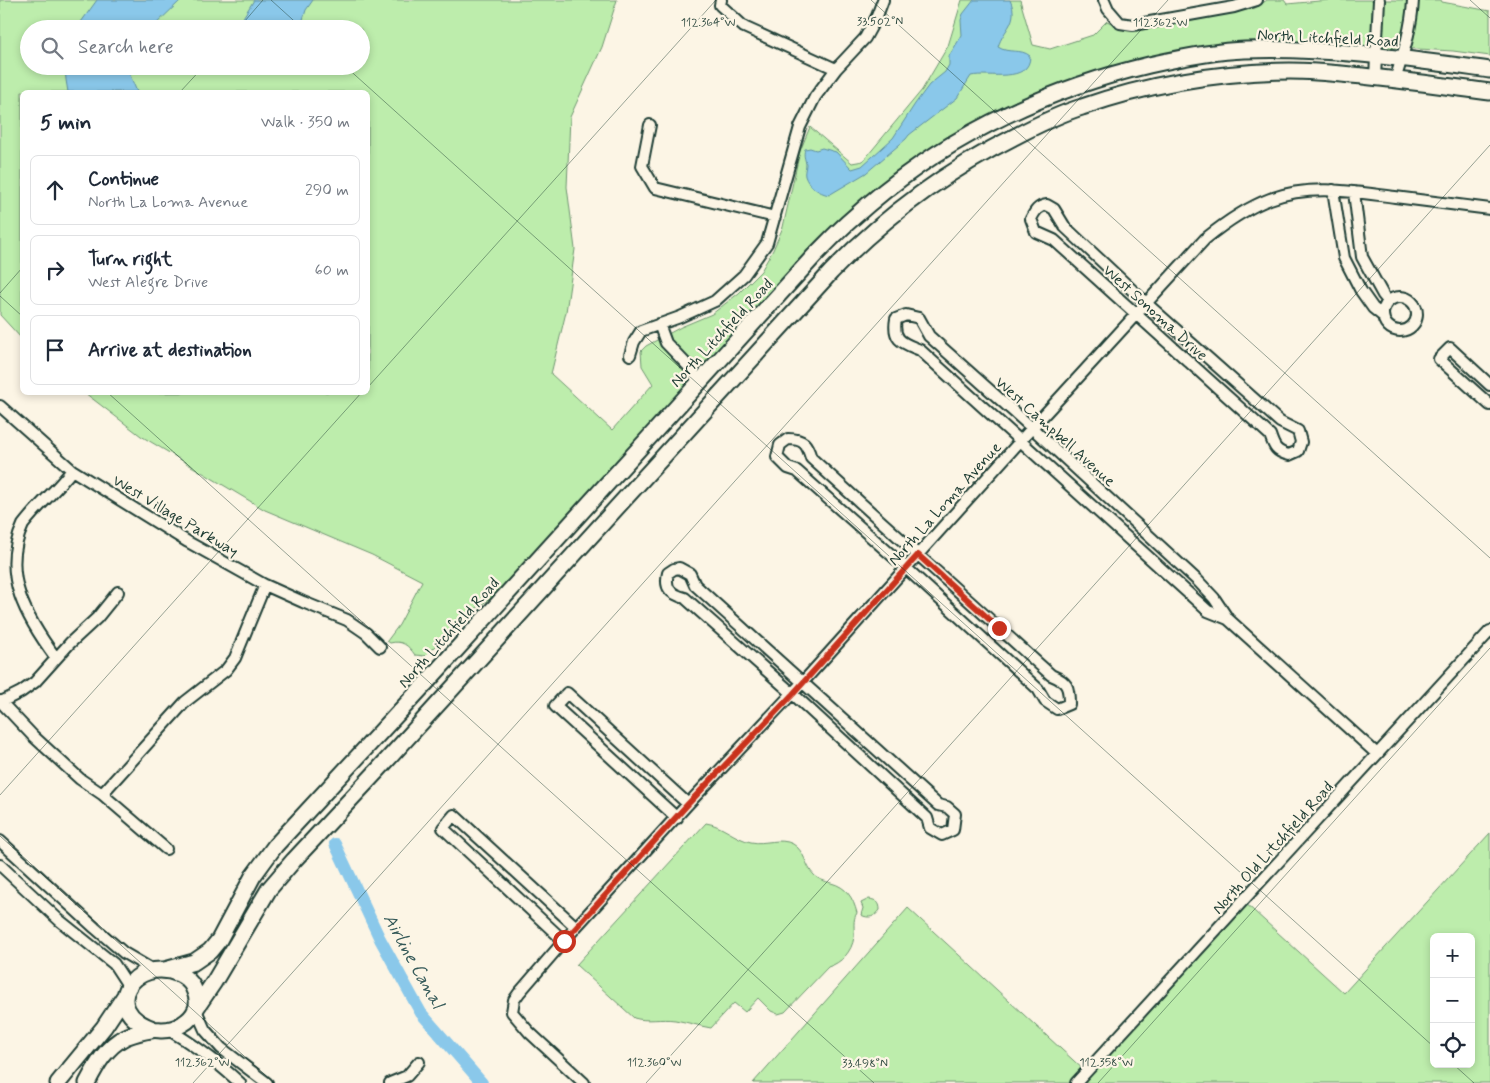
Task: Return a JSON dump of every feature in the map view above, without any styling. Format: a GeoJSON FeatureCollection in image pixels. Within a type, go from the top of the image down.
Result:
{"type":"FeatureCollection","features":[{"type":"Feature","properties":{"kind":"main road","name":"North Litchfield Road"},"geometry":{"type":"LineString","coordinates":[[159,970],[194,962],[210,951],[220,940],[253,876],[275,846],[815,255],[853,217],[904,176],[930,158],[1008,114],[1051,95],[1104,77],[1171,60],[1221,52],[1312,50],[1402,58],[1490,70]]}},
{"type":"Feature","properties":{"kind":"main road"},"geometry":{"type":"LineString","coordinates":[[87,1083],[103,1054],[126,1037],[183,1024],[191,1017],[269,889],[294,860],[811,293],[860,243],[903,206],[965,164],[1023,132],[1082,107],[1170,84],[1251,73],[1292,71],[1375,77],[1490,92]]}},
{"type":"Feature","properties":{"kind":"main road"},"geometry":{"type":"LineString","coordinates":[[58,1083],[104,1027],[136,978],[159,970],[182,976],[191,983],[197,996],[196,1008]]}},
{"type":"Feature","properties":{"kind":"main road"},"geometry":{"type":"LineString","coordinates":[[127,992],[126,1008],[132,1017],[142,1025],[160,1030]]}},
{"type":"Feature","properties":{"kind":"street"},"geometry":{"type":"LineString","coordinates":[[630,355],[634,342],[641,331],[680,317],[715,301],[744,275],[767,243],[800,127],[816,97],[836,69],[865,38],[883,0]]}},
{"type":"Feature","properties":{"kind":"street"},"geometry":{"type":"LineString","coordinates":[[1104,0],[1108,9],[1120,23],[1132,25],[1234,7],[1257,0]]}},
{"type":"Feature","properties":{"kind":"street"},"geometry":{"type":"LineString","coordinates":[[1375,77],[1379,0]]}},
{"type":"Feature","properties":{"kind":"street"},"geometry":{"type":"LineString","coordinates":[[1395,80],[1402,58],[1413,9],[1413,0]]}},
{"type":"Feature","properties":{"kind":"street"},"geometry":{"type":"LineString","coordinates":[[720,3],[744,27],[836,69]]}},
{"type":"Feature","properties":{"kind":"street"},"geometry":{"type":"LineString","coordinates":[[650,125],[642,166],[655,188],[775,217]]}},
{"type":"Feature","properties":{"kind":"street"},"geometry":{"type":"LineString","coordinates":[[1333,190],[1344,258],[1361,291],[1373,308],[1383,316],[1388,326],[1399,331],[1410,328],[1417,320],[1417,308],[1410,299],[1399,297],[1388,302],[1383,316]]}},
{"type":"Feature","properties":{"kind":"street","name":"North La Loma Avenue"},"geometry":{"type":"LineString","coordinates":[[584,1083],[529,1032],[512,1012],[514,1000],[519,993],[576,927],[688,804],[804,682],[1205,239],[1225,223],[1246,210],[1272,199],[1296,192],[1333,190],[1490,209]]}},
{"type":"Feature","properties":{"kind":"street"},"geometry":{"type":"LineString","coordinates":[[1354,192],[1362,257],[1388,302]]}},
{"type":"Feature","properties":{"kind":"street","name":"West Sonoma Drive"},"geometry":{"type":"LineString","coordinates":[[1048,205],[1054,208],[1065,228],[1146,303],[1280,422],[1298,431],[1301,442],[1298,451],[1289,455],[1280,453],[1270,435],[1054,240],[1036,232],[1031,219],[1037,209],[1048,205]]}},
{"type":"Feature","properties":{"kind":"street"},"geometry":{"type":"LineString","coordinates":[[1074,258],[1084,246]]}},
{"type":"Feature","properties":{"kind":"street"},"geometry":{"type":"LineString","coordinates":[[1347,263],[1362,257]]}},
{"type":"Feature","properties":{"kind":"street","name":"West Campbell Avenue"},"geometry":{"type":"LineString","coordinates":[[1228,619],[1208,611],[920,350],[899,340],[894,330],[896,319],[906,314],[919,318],[929,336],[1125,514],[1214,598],[1228,619],[1377,754]]}},
{"type":"Feature","properties":{"kind":"street"},"geometry":{"type":"LineString","coordinates":[[659,324],[666,344],[692,370],[698,382]]}},
{"type":"Feature","properties":{"kind":"street"},"geometry":{"type":"LineString","coordinates":[[1489,402],[1439,359],[1450,348],[1490,385]]}},
{"type":"Feature","properties":{"kind":"street"},"geometry":{"type":"LineString","coordinates":[[956,382],[967,370]]}},
{"type":"Feature","properties":{"kind":"street"},"geometry":{"type":"LineString","coordinates":[[1218,388],[1228,376]]}},
{"type":"Feature","properties":{"kind":"street","name":"West Village Parkway"},"geometry":{"type":"LineString","coordinates":[[0,406],[72,470],[188,542],[265,585],[348,620],[366,633],[380,647]]}},
{"type":"Feature","properties":{"kind":"street"},"geometry":{"type":"LineString","coordinates":[[788,439],[798,439],[808,446],[811,458],[918,555],[1051,675],[1062,680],[1069,690],[1069,704],[1057,709],[1045,701],[1038,689],[906,568],[797,471],[788,468],[777,457],[780,445],[788,439]]}},
{"type":"Feature","properties":{"kind":"street"},"geometry":{"type":"LineString","coordinates":[[56,658],[22,610],[12,589],[9,566],[15,540],[24,525],[72,470]]}},
{"type":"Feature","properties":{"kind":"street"},"geometry":{"type":"LineString","coordinates":[[839,508],[851,494]]}},
{"type":"Feature","properties":{"kind":"street"},"geometry":{"type":"LineString","coordinates":[[1114,525],[1125,514]]}},
{"type":"Feature","properties":{"kind":"street"},"geometry":{"type":"LineString","coordinates":[[679,568],[690,574],[695,585],[804,682],[938,805],[947,807],[955,814],[953,830],[942,835],[930,828],[926,818],[793,694],[685,598],[674,595],[667,587],[668,573],[679,568]]}},
{"type":"Feature","properties":{"kind":"street"},"geometry":{"type":"LineString","coordinates":[[102,794],[184,702],[230,665],[235,658],[265,585]]}},
{"type":"Feature","properties":{"kind":"street"},"geometry":{"type":"LineString","coordinates":[[118,592],[97,618],[70,643],[35,682],[21,692],[0,702],[73,773],[102,794],[166,849]]}},
{"type":"Feature","properties":{"kind":"street"},"geometry":{"type":"LineString","coordinates":[[725,634],[736,621]]}},
{"type":"Feature","properties":{"kind":"street"},"geometry":{"type":"LineString","coordinates":[[986,642],[999,628]]}},
{"type":"Feature","properties":{"kind":"street","name":"North Old Litchfield Road"},"geometry":{"type":"LineString","coordinates":[[1076,1083],[1490,630]]}},
{"type":"Feature","properties":{"kind":"street"},"geometry":{"type":"LineString","coordinates":[[677,818],[555,706],[567,693],[688,804]]}},
{"type":"Feature","properties":{"kind":"street"},"geometry":{"type":"LineString","coordinates":[[614,760],[625,747]]}},
{"type":"Feature","properties":{"kind":"street"},"geometry":{"type":"LineString","coordinates":[[873,768],[884,756]]}},
{"type":"Feature","properties":{"kind":"street"},"geometry":{"type":"LineString","coordinates":[[564,941],[443,828],[454,815],[576,927]]}},
{"type":"Feature","properties":{"kind":"street"},"geometry":{"type":"LineString","coordinates":[[0,841],[124,952],[159,970]]}},
{"type":"Feature","properties":{"kind":"street"},"geometry":{"type":"LineString","coordinates":[[0,866],[60,920],[114,964],[127,992]]}},
{"type":"Feature","properties":{"kind":"street"},"geometry":{"type":"LineString","coordinates":[[503,884],[514,870]]}},
{"type":"Feature","properties":{"kind":"street"},"geometry":{"type":"LineString","coordinates":[[196,1008],[205,1030],[220,1048],[267,1083]]}},
{"type":"Feature","properties":{"kind":"street"},"geometry":{"type":"LineString","coordinates":[[160,1030],[189,1041],[206,1052],[240,1083]]}},
{"type":"Feature","properties":{"kind":"street"},"geometry":{"type":"LineString","coordinates":[[390,1083],[406,1080],[419,1062]]}},
{"type":"Feature","properties":{"kind":"green space"},"geometry":{"type":"Polygon","coordinates":[[[0,0],[617,0],[602,47],[570,117],[567,187],[575,249],[566,312],[551,374],[612,430],[653,384],[642,366],[641,351],[646,346],[681,327],[712,314],[739,293],[761,271],[783,227],[800,151],[810,127],[852,163],[863,161],[922,90],[948,46],[962,0],[1020,0],[1033,45],[1050,49],[1093,35],[1107,21],[1120,27],[1135,30],[1157,28],[1255,8],[1267,0],[1284,0],[1287,4],[1330,0],[1441,0],[1442,2],[1490,11],[1490,56],[1453,51],[1331,44],[1184,51],[1122,64],[1052,88],[900,171],[503,589],[463,618],[425,656],[415,655],[410,648],[401,643],[390,643],[387,641],[399,625],[422,581],[372,555],[265,510],[141,436],[88,395],[370,395],[370,90],[20,90],[20,337],[0,315],[0,0]]]}},
{"type":"Feature","properties":{"kind":"green space"},"geometry":{"type":"Polygon","coordinates":[[[706,823],[718,826],[739,838],[751,842],[783,841],[797,847],[814,875],[841,887],[849,894],[857,913],[854,922],[853,942],[845,956],[837,963],[828,967],[785,1012],[778,1014],[771,1011],[758,998],[745,1012],[734,1003],[711,1028],[675,1020],[644,1020],[634,1018],[576,965],[706,823]]]}},
{"type":"Feature","properties":{"kind":"green space"},"geometry":{"type":"Polygon","coordinates":[[[1490,833],[1490,1083],[753,1083],[908,908],[1086,1072],[1243,901],[1344,993],[1490,833]]]}},
{"type":"Feature","properties":{"kind":"green space"},"geometry":{"type":"Polygon","coordinates":[[[869,899],[877,902],[880,910],[874,916],[867,917],[861,915],[863,908],[861,903],[869,899]]]}},
{"type":"Feature","properties":{"kind":"water"},"geometry":{"type":"Polygon","coordinates":[[[97,0],[181,0],[160,20],[83,20],[97,0]]]}},
{"type":"Feature","properties":{"kind":"water"},"geometry":{"type":"Polygon","coordinates":[[[254,0],[313,0],[306,10],[303,20],[242,20],[254,0]]]}},
{"type":"Feature","properties":{"kind":"water"},"geometry":{"type":"Polygon","coordinates":[[[974,0],[1010,0],[1013,8],[1012,20],[998,47],[1019,51],[1030,56],[1028,65],[1016,74],[971,76],[957,98],[909,135],[866,173],[829,195],[821,193],[811,186],[805,176],[805,149],[816,150],[822,148],[836,152],[852,169],[862,166],[893,138],[929,85],[945,72],[949,65],[949,56],[962,35],[961,20],[963,14],[974,0]]]}},
{"type":"Feature","properties":{"kind":"water"},"geometry":{"type":"Polygon","coordinates":[[[66,75],[130,75],[136,90],[68,90],[66,75]]]}},
{"type":"Feature","properties":{"kind":"waterway","name":"Airline Canal"},"geometry":{"type":"LineString","coordinates":[[335,844],[380,939],[421,1013],[482,1083]]}},
{"type":"Feature","properties":{"kind":"route"},"geometry":{"type":"LineString","coordinates":[[564,941],[688,804],[793,694],[918,555],[999,628]]}}]}
